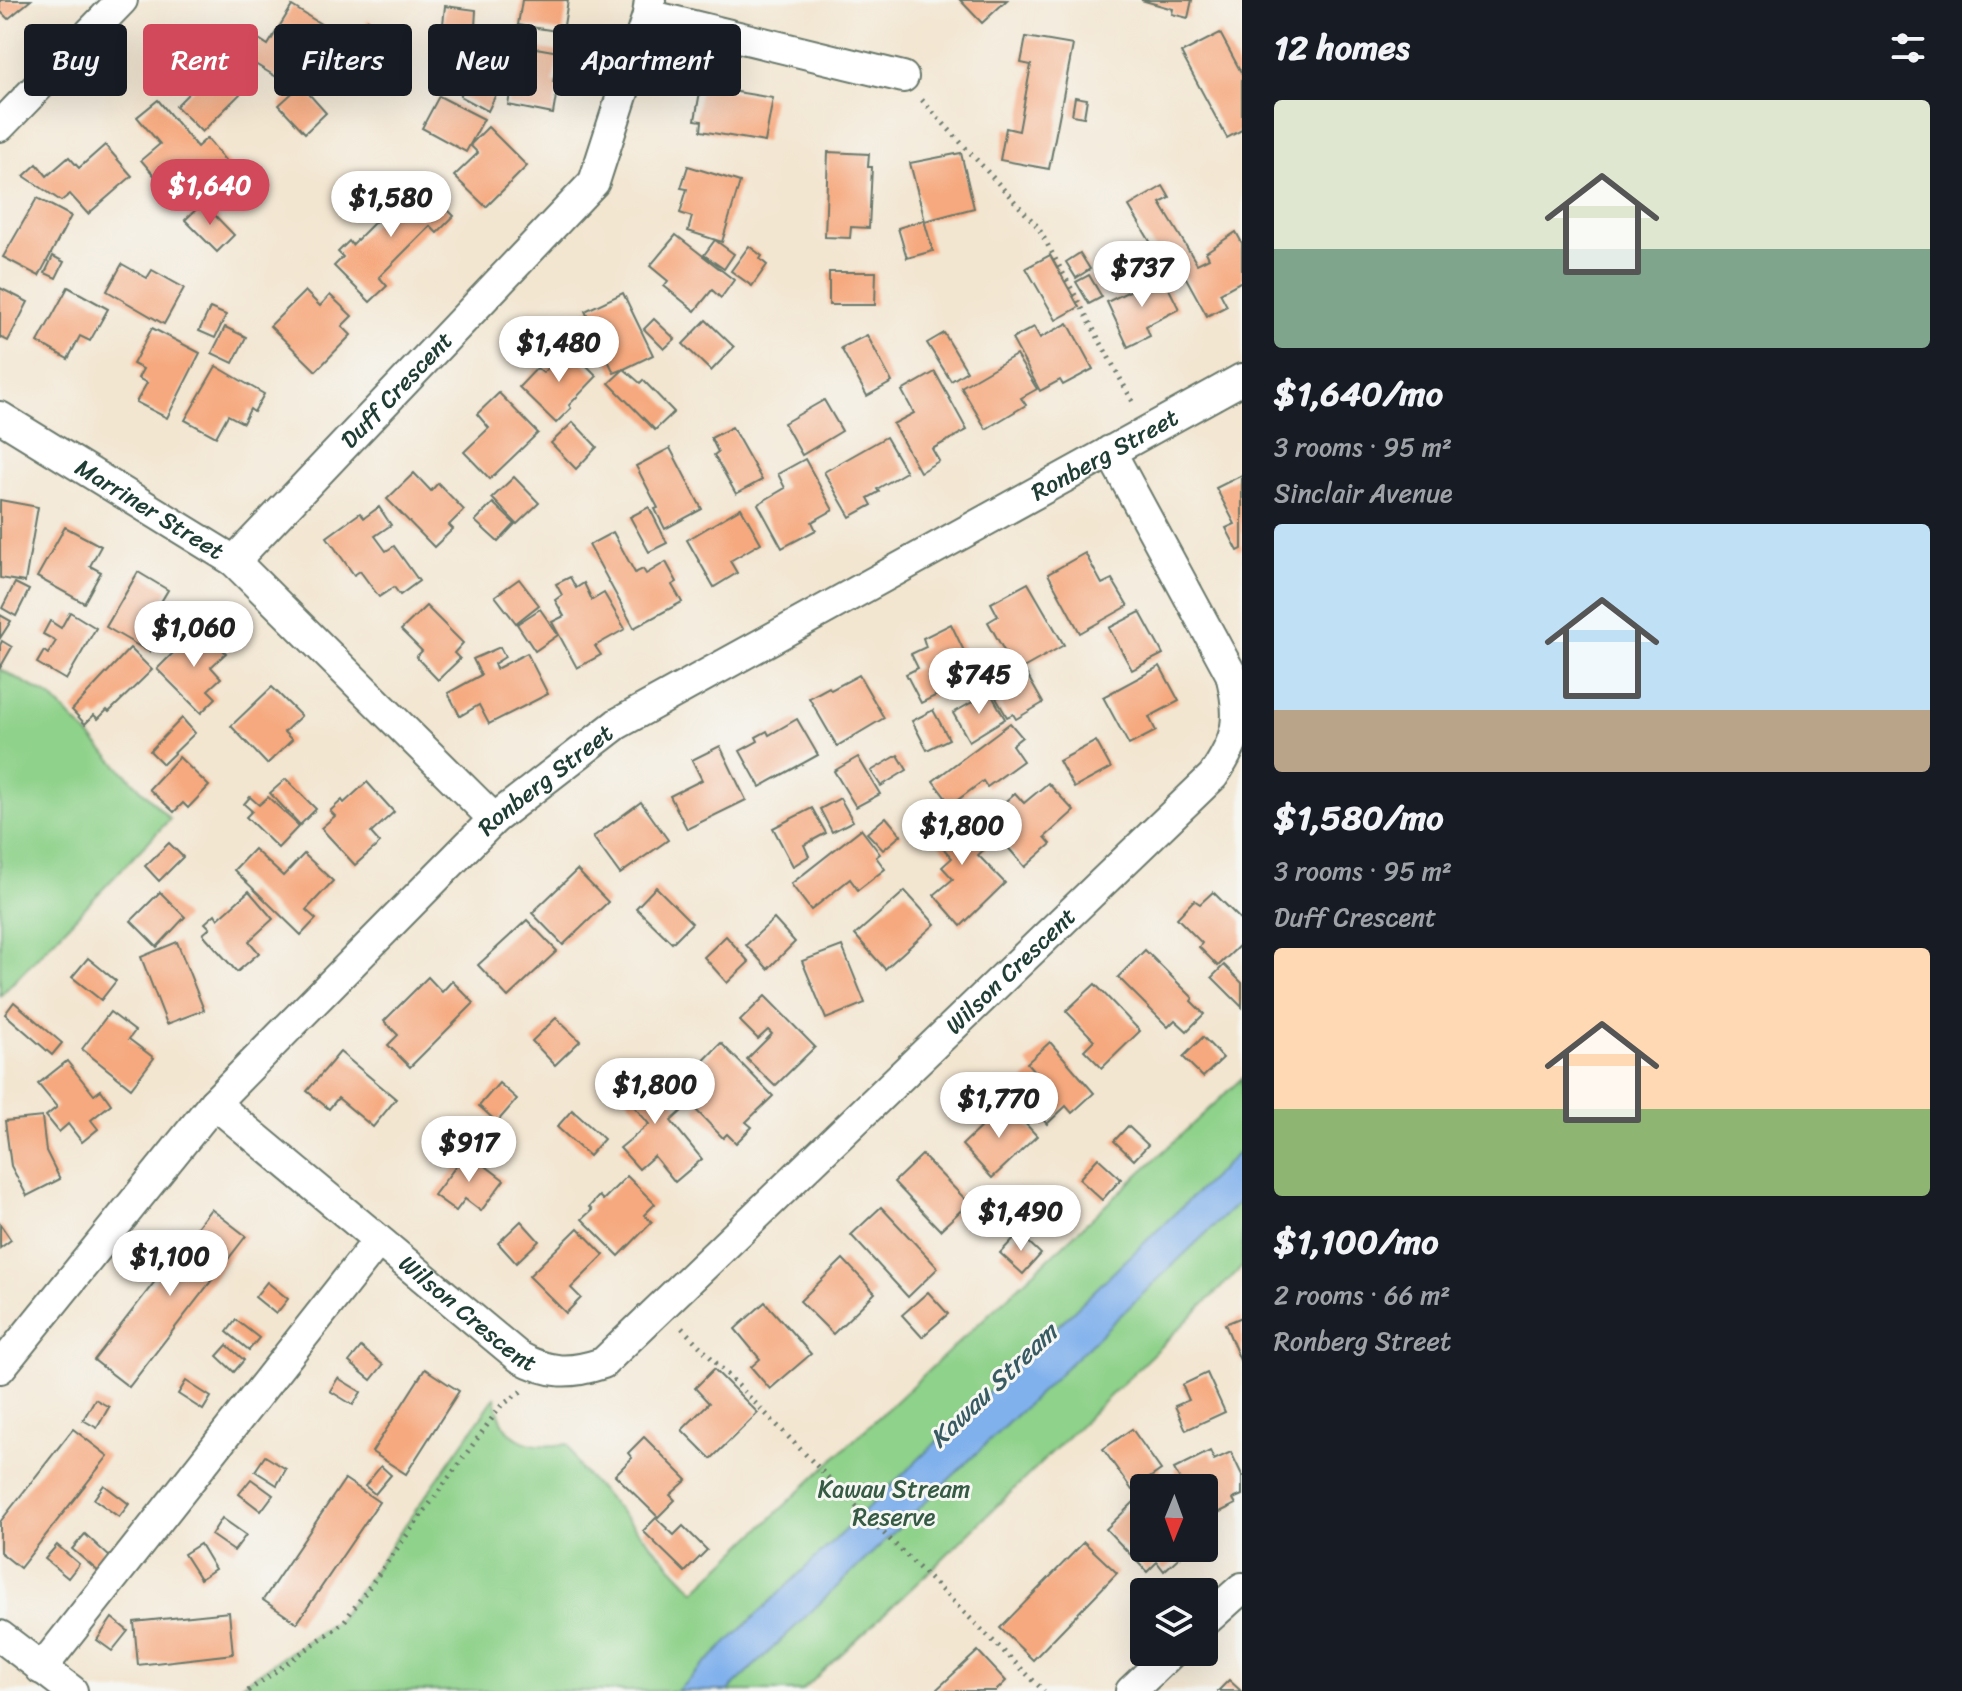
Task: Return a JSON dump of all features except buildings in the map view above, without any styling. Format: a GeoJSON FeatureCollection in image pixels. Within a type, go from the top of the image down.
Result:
{"type":"FeatureCollection","features":[{"type":"Feature","properties":{"kind":"street"},"geometry":{"type":"LineString","coordinates":[[0,126],[122,0]]}},
{"type":"Feature","properties":{"kind":"street"},"geometry":{"type":"LineString","coordinates":[[649,7],[903,77]]}},
{"type":"Feature","properties":{"kind":"street","name":"Duff Crescent"},"geometry":{"type":"LineString","coordinates":[[234,561],[594,182],[649,7]]}},
{"type":"Feature","properties":{"kind":"street","name":"Ronberg Street"},"geometry":{"type":"LineString","coordinates":[[0,1368],[214,1103],[494,819],[617,724],[1242,379]]}},
{"type":"Feature","properties":{"kind":"street","name":"Marriner Street"},"geometry":{"type":"LineString","coordinates":[[0,417],[234,561],[494,819]]}},
{"type":"Feature","properties":{"kind":"street","name":"Wilson Crescent"},"geometry":{"type":"LineString","coordinates":[[214,1103],[519,1357],[550,1371],[582,1370],[603,1363],[1213,776],[1226,757],[1239,724],[1239,701],[1231,674],[1110,451]]}},
{"type":"Feature","properties":{"kind":"street","name":"Wilson Crescent"},"geometry":{"type":"LineString","coordinates":[[41,1669],[378,1241]]}},
{"type":"Feature","properties":{"kind":"street"},"geometry":{"type":"LineString","coordinates":[[1218,1609],[1242,1588]]}},
{"type":"Feature","properties":{"kind":"street"},"geometry":{"type":"LineString","coordinates":[[0,1636],[72,1691]]}},
{"type":"Feature","properties":{"kind":"street"},"geometry":{"type":"LineString","coordinates":[[1131,1691],[1157,1666]]}},
{"type":"Feature","properties":{"kind":"path"},"geometry":{"type":"LineString","coordinates":[[903,77],[1038,227],[1149,430]]}},
{"type":"Feature","properties":{"kind":"path"},"geometry":{"type":"LineString","coordinates":[[662,1307],[854,1504],[1044,1691]]}},
{"type":"Feature","properties":{"kind":"path"},"geometry":{"type":"LineString","coordinates":[[248,1691],[343,1623],[501,1406],[550,1371]]}},
{"type":"Feature","properties":{"kind":"green space"},"geometry":{"type":"Polygon","coordinates":[[[0,669],[51,697],[170,819],[0,996],[0,669]]]}},
{"type":"Feature","properties":{"kind":"green space","name":"Kawau Stream Reserve"},"geometry":{"type":"Polygon","coordinates":[[[1242,1078],[1242,1267],[802,1691],[232,1691],[339,1619],[495,1397],[504,1424],[519,1439],[541,1445],[568,1444],[580,1469],[695,1591],[1242,1078]]]}},
{"type":"Feature","properties":{"kind":"water"},"geometry":{"type":"Polygon","coordinates":[[[1242,1149],[1242,1199],[728,1691],[677,1691],[1242,1149]]]}},
{"type":"Feature","properties":{"kind":"water label","name":"Kawau Stream"},"geometry":{"type":"Point","coordinates":[993,1385]}}]}
